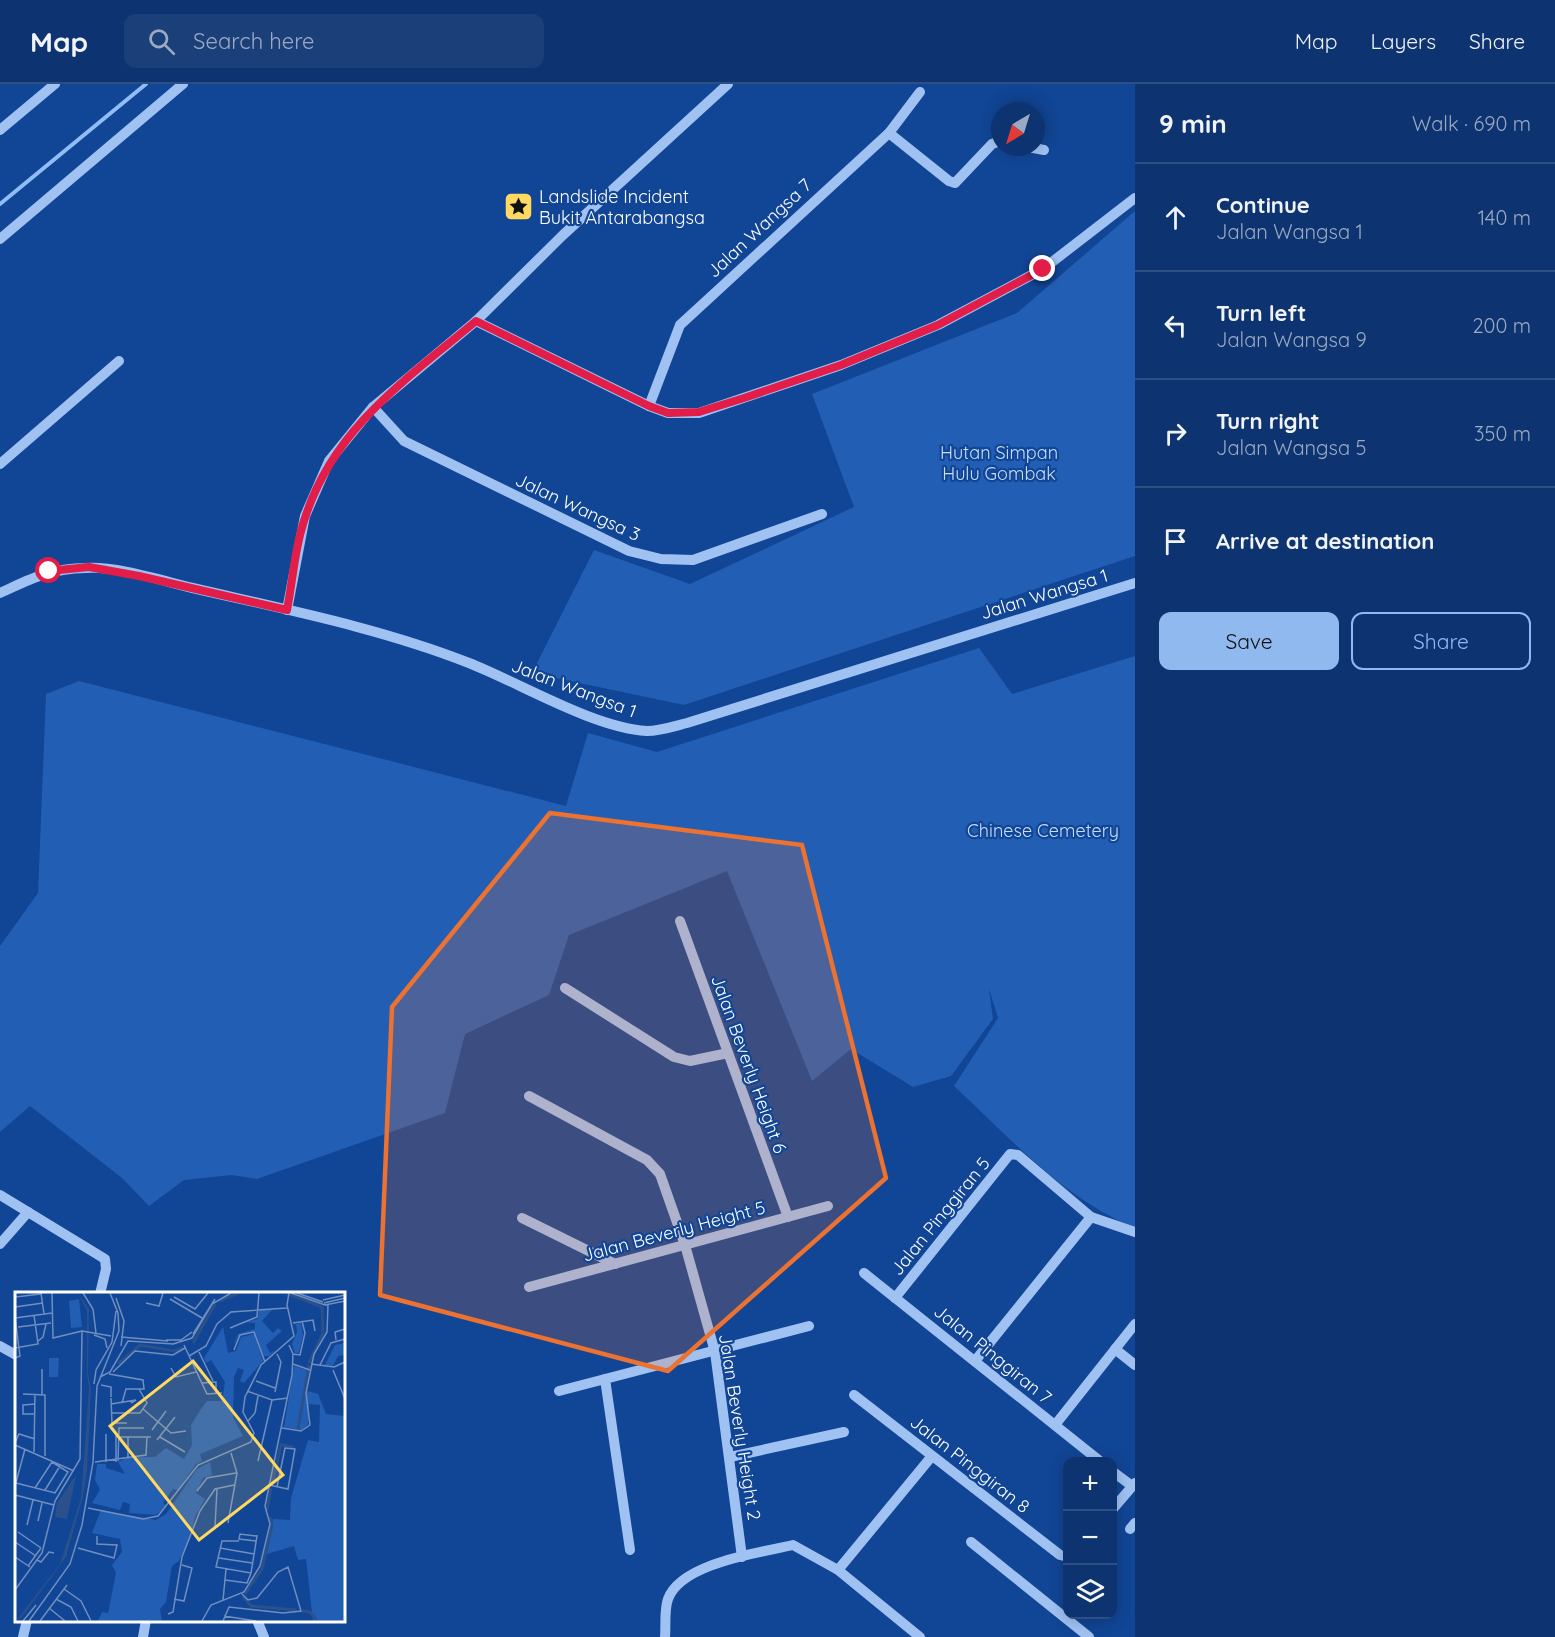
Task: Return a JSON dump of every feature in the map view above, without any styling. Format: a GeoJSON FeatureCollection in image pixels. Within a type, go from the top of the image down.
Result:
{"type":"FeatureCollection","features":[{"type":"Feature","properties":{"kind":"street"},"geometry":{"type":"LineString","coordinates":[[0,130],[55,84]]}},
{"type":"Feature","properties":{"kind":"street"},"geometry":{"type":"LineString","coordinates":[[287,610],[305,516],[329,461],[373,407],[476,321],[563,235],[728,84]]}},
{"type":"Feature","properties":{"kind":"street"},"geometry":{"type":"LineString","coordinates":[[0,239],[181,85]]}},
{"type":"Feature","properties":{"kind":"street","name":"Jalan Wangsa 7"},"geometry":{"type":"LineString","coordinates":[[649,406],[680,325],[889,132],[920,92]]}},
{"type":"Feature","properties":{"kind":"street"},"geometry":{"type":"LineString","coordinates":[[889,132],[949,181],[955,183],[991,145]]}},
{"type":"Feature","properties":{"kind":"street"},"geometry":{"type":"LineString","coordinates":[[476,321],[649,406],[668,413],[699,412],[841,365],[938,325],[1043,269],[1132,202]]}},
{"type":"Feature","properties":{"kind":"street"},"geometry":{"type":"LineString","coordinates":[[0,464],[119,361]]}},
{"type":"Feature","properties":{"kind":"street","name":"Jalan Wangsa 3"},"geometry":{"type":"LineString","coordinates":[[373,407],[404,441],[629,551],[661,559],[693,560],[822,514]]}},
{"type":"Feature","properties":{"kind":"street","name":"Jalan Wangsa 1"},"geometry":{"type":"LineString","coordinates":[[0,593],[49,571],[89,567],[139,576],[287,610],[469,663],[603,720],[627,728],[649,731],[687,723],[1135,583]]}},
{"type":"Feature","properties":{"kind":"street","name":"Jalan Beverly Height 6"},"geometry":{"type":"LineString","coordinates":[[680,921],[788,1217]]}},
{"type":"Feature","properties":{"kind":"street"},"geometry":{"type":"LineString","coordinates":[[565,988],[674,1057],[690,1061],[728,1053]]}},
{"type":"Feature","properties":{"kind":"street","name":"Jalan Beverly Height 2"},"geometry":{"type":"LineString","coordinates":[[529,1096],[647,1160],[660,1174],[685,1245],[715,1352],[742,1557]]}},
{"type":"Feature","properties":{"kind":"street","name":"Jalan Pinggiran 5"},"geometry":{"type":"LineString","coordinates":[[895,1298],[1010,1154],[1018,1155],[1091,1217]]}},
{"type":"Feature","properties":{"kind":"street"},"geometry":{"type":"LineString","coordinates":[[0,1195],[105,1259],[100,1292]]}},
{"type":"Feature","properties":{"kind":"street","name":"Jalan Beverly Height 5"},"geometry":{"type":"LineString","coordinates":[[529,1287],[828,1206]]}},
{"type":"Feature","properties":{"kind":"street"},"geometry":{"type":"LineString","coordinates":[[0,1244],[28,1212]]}},
{"type":"Feature","properties":{"kind":"street"},"geometry":{"type":"LineString","coordinates":[[975,1361],[1091,1217],[1135,1232]]}},
{"type":"Feature","properties":{"kind":"street"},"geometry":{"type":"LineString","coordinates":[[522,1218],[615,1264]]}},
{"type":"Feature","properties":{"kind":"street","name":"Jalan Pinggiran 7"},"geometry":{"type":"LineString","coordinates":[[864,1273],[1096,1457]]}},
{"type":"Feature","properties":{"kind":"street"},"geometry":{"type":"LineString","coordinates":[[1055,1425],[1135,1324]]}},
{"type":"Feature","properties":{"kind":"street"},"geometry":{"type":"LineString","coordinates":[[559,1391],[809,1326]]}},
{"type":"Feature","properties":{"kind":"street"},"geometry":{"type":"LineString","coordinates":[[0,1346],[15,1354]]}},
{"type":"Feature","properties":{"kind":"street"},"geometry":{"type":"LineString","coordinates":[[1115,1349],[1135,1365]]}},
{"type":"Feature","properties":{"kind":"street"},"geometry":{"type":"LineString","coordinates":[[605,1379],[630,1550]]}},
{"type":"Feature","properties":{"kind":"street","name":"Jalan Pinggiran 8"},"geometry":{"type":"LineString","coordinates":[[854,1395],[1063,1556]]}},
{"type":"Feature","properties":{"kind":"street"},"geometry":{"type":"LineString","coordinates":[[730,1457],[844,1432]]}},
{"type":"Feature","properties":{"kind":"street"},"geometry":{"type":"LineString","coordinates":[[838,1570],[932,1456]]}},
{"type":"Feature","properties":{"kind":"street"},"geometry":{"type":"LineString","coordinates":[[1117,1474],[1134,1485],[1117,1505]]}},
{"type":"Feature","properties":{"kind":"street"},"geometry":{"type":"LineString","coordinates":[[971,1542],[1089,1637]]}},
{"type":"Feature","properties":{"kind":"street"},"geometry":{"type":"LineString","coordinates":[[665,1637],[667,1601],[675,1586],[691,1574],[742,1557],[793,1545],[838,1570],[920,1637]]}},
{"type":"Feature","properties":{"kind":"street"},"geometry":{"type":"LineString","coordinates":[[23,1637],[27,1622]]}},
{"type":"Feature","properties":{"kind":"street"},"geometry":{"type":"LineString","coordinates":[[143,1637],[146,1622]]}},
{"type":"Feature","properties":{"kind":"street"},"geometry":{"type":"LineString","coordinates":[[258,1622],[264,1637]]}},
{"type":"Feature","properties":{"kind":"highlighted area"},"geometry":{"type":"Polygon","coordinates":[[[550,813],[802,845],[886,1178],[668,1371],[380,1295],[392,1007],[550,813]]]}},
{"type":"Feature","properties":{"kind":"green space","name":"Hutan Simpan Hulu Gombak"},"geometry":{"type":"Polygon","coordinates":[[[1135,211],[1135,556],[684,705],[532,673],[594,550],[690,584],[854,507],[812,394],[1017,313],[1135,211]]]}},
{"type":"Feature","properties":{"kind":"green space","name":"Chinese Cemetery"},"geometry":{"type":"Polygon","coordinates":[[[979,648],[1012,694],[1135,656],[1135,1228],[1109,1216],[1061,1184],[954,1086],[998,1018],[989,989],[993,1019],[951,1076],[913,1087],[851,1049],[812,1081],[727,871],[569,935],[549,995],[465,1034],[445,1113],[257,1179],[232,1175],[184,1180],[149,1206],[122,1178],[30,1106],[0,1132],[0,946],[38,893],[46,694],[79,681],[566,806],[588,733],[657,752],[979,648]]]}},
{"type":"Feature","properties":{"kind":"waterway"},"geometry":{"type":"LineString","coordinates":[[0,204],[146,84]]}},
{"type":"Feature","properties":{"kind":"place","name":"Landslide Incident Bukit Antarabangsa"},"geometry":{"type":"Point","coordinates":[518,206]}},
{"type":"Feature","properties":{"kind":"route"},"geometry":{"type":"LineString","coordinates":[[49,571],[89,567],[139,576],[287,610],[305,516],[329,461],[373,407],[476,321],[649,406],[668,413],[699,412],[841,365],[938,325],[1043,269]]}}]}
